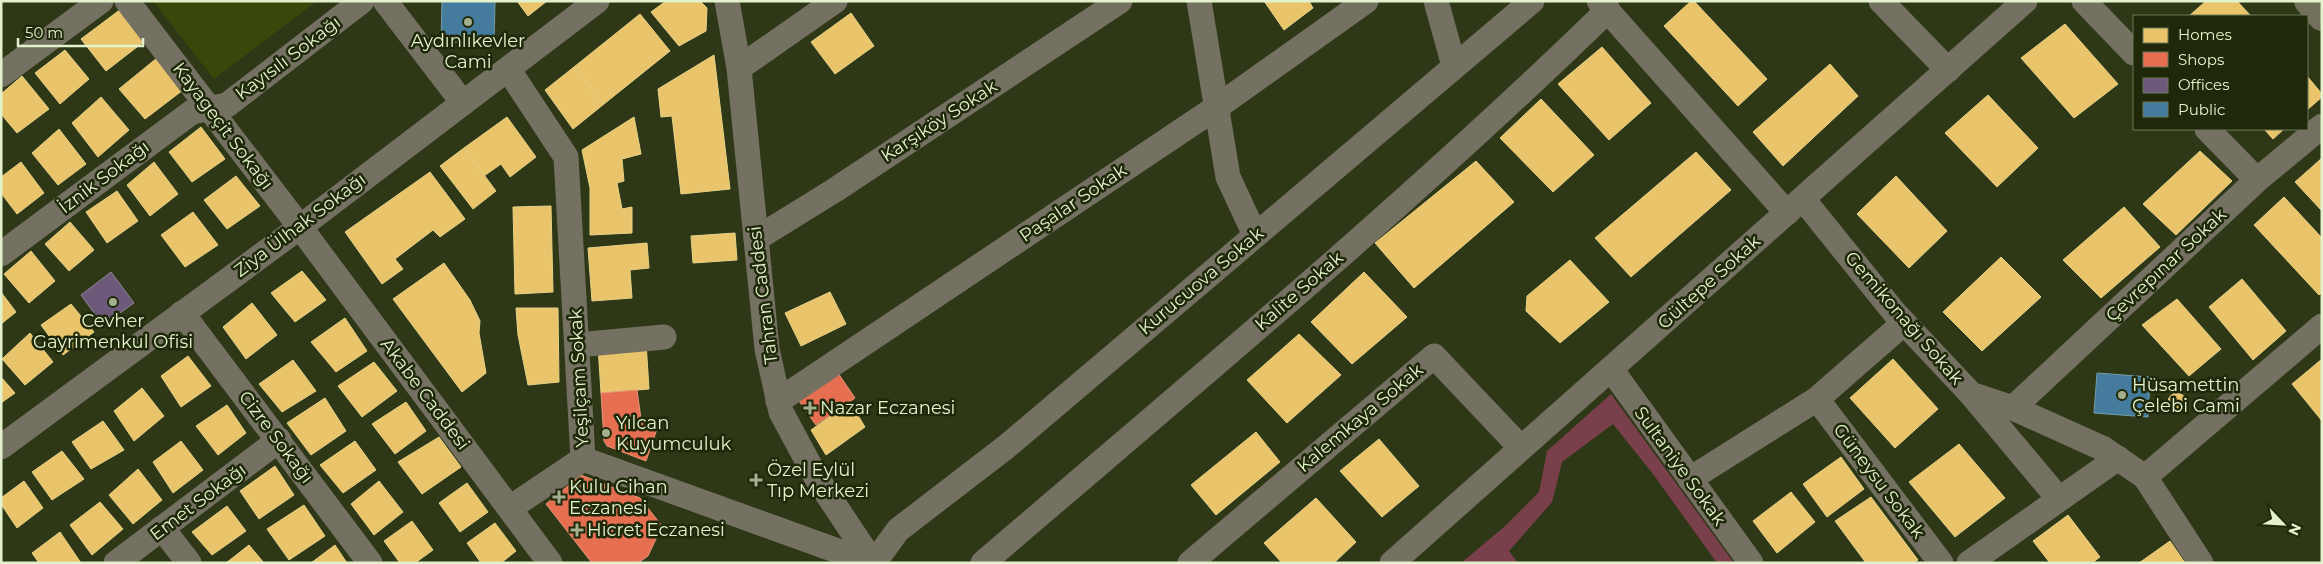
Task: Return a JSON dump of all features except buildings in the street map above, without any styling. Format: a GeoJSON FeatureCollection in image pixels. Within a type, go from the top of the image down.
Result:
{"type":"FeatureCollection","features":[{"type":"Feature","properties":{"kind":"main road"},"geometry":{"type":"LineString","coordinates":[[2308,1],[2322,17]]}},
{"type":"Feature","properties":{"kind":"street"},"geometry":{"type":"LineString","coordinates":[[1,75],[101,1]]}},
{"type":"Feature","properties":{"kind":"street","name":"Kayageçit Sokağı"},"geometry":{"type":"LineString","coordinates":[[127,1],[300,227]]}},
{"type":"Feature","properties":{"kind":"street","name":"Kayısılı Sokağı"},"geometry":{"type":"LineString","coordinates":[[210,108],[227,105],[362,1]]}},
{"type":"Feature","properties":{"kind":"street"},"geometry":{"type":"LineString","coordinates":[[385,1],[463,103]]}},
{"type":"Feature","properties":{"kind":"street","name":"Ziya Ülhak Sokağı"},"geometry":{"type":"LineString","coordinates":[[1,447],[300,227],[597,1]]}},
{"type":"Feature","properties":{"kind":"street","name":"Tahran Caddesi"},"geometry":{"type":"LineString","coordinates":[[727,1],[739,68],[767,349],[781,412],[816,477],[872,563]]}},
{"type":"Feature","properties":{"kind":"street"},"geometry":{"type":"LineString","coordinates":[[739,68],[835,1]]}},
{"type":"Feature","properties":{"kind":"street","name":"Karşıköy Sokak"},"geometry":{"type":"LineString","coordinates":[[756,239],[835,190],[1120,1]]}},
{"type":"Feature","properties":{"kind":"street"},"geometry":{"type":"LineString","coordinates":[[1199,1],[1228,177],[1255,235]]}},
{"type":"Feature","properties":{"kind":"street","name":"Paşalar Sokak"},"geometry":{"type":"LineString","coordinates":[[778,400],[1217,107],[1366,1]]}},
{"type":"Feature","properties":{"kind":"street"},"geometry":{"type":"LineString","coordinates":[[1436,1],[1454,66]]}},
{"type":"Feature","properties":{"kind":"street","name":"Kurucuova Sokak"},"geometry":{"type":"LineString","coordinates":[[872,563],[898,530],[1006,447],[1532,1]]}},
{"type":"Feature","properties":{"kind":"street"},"geometry":{"type":"LineString","coordinates":[[1881,1],[1948,70]]}},
{"type":"Feature","properties":{"kind":"street","name":"Gültepe Sokak"},"geometry":{"type":"LineString","coordinates":[[1392,563],[2025,1]]}},
{"type":"Feature","properties":{"kind":"street"},"geometry":{"type":"LineString","coordinates":[[2084,1],[2133,52]]}},
{"type":"Feature","properties":{"kind":"street","name":"Gemikonağı Sokak"},"geometry":{"type":"LineString","coordinates":[[1603,6],[1795,206],[1971,394],[2013,408],[2104,449],[2145,477],[2201,563]]}},
{"type":"Feature","properties":{"kind":"street","name":"Kalite Sokak"},"geometry":{"type":"LineString","coordinates":[[982,563],[1370,230],[1552,65],[1603,6]]}},
{"type":"Feature","properties":{"kind":"street","name":"Yeşilçam Sokak"},"geometry":{"type":"LineString","coordinates":[[508,69],[566,158],[583,459],[872,563]]}},
{"type":"Feature","properties":{"kind":"street","name":"İznik Sokağı"},"geometry":{"type":"LineString","coordinates":[[1,254],[192,112],[210,108]]}},
{"type":"Feature","properties":{"kind":"street","name":"Çevrepınar Sokak"},"geometry":{"type":"LineString","coordinates":[[2013,408],[2257,180],[2322,126]]}},
{"type":"Feature","properties":{"kind":"street"},"geometry":{"type":"LineString","coordinates":[[2208,130],[2257,180]]}},
{"type":"Feature","properties":{"kind":"street","name":"Akabe Caddesi"},"geometry":{"type":"LineString","coordinates":[[300,227],[550,563]]}},
{"type":"Feature","properties":{"kind":"street","name":"Cizre Sokağı"},"geometry":{"type":"LineString","coordinates":[[182,313],[370,563]]}},
{"type":"Feature","properties":{"kind":"street"},"geometry":{"type":"LineString","coordinates":[[1690,479],[1817,399],[1904,323]]}},
{"type":"Feature","properties":{"kind":"street"},"geometry":{"type":"LineString","coordinates":[[2145,477],[2322,326]]}},
{"type":"Feature","properties":{"kind":"street"},"geometry":{"type":"LineString","coordinates":[[577,345],[664,337]]}},
{"type":"Feature","properties":{"kind":"street","name":"Kalemkaya Sokak"},"geometry":{"type":"LineString","coordinates":[[1190,563],[1434,356],[1521,448]]}},
{"type":"Feature","properties":{"kind":"street","name":"Sultaniye Sokak"},"geometry":{"type":"LineString","coordinates":[[1611,369],[1751,563]]}},
{"type":"Feature","properties":{"kind":"street"},"geometry":{"type":"LineString","coordinates":[[1971,394],[2059,499]]}},
{"type":"Feature","properties":{"kind":"street","name":"Güneysu Sokak"},"geometry":{"type":"LineString","coordinates":[[1817,399],[1941,563]]}},
{"type":"Feature","properties":{"kind":"street","name":"Emet Sokağı"},"geometry":{"type":"LineString","coordinates":[[116,563],[279,440]]}},
{"type":"Feature","properties":{"kind":"street"},"geometry":{"type":"LineString","coordinates":[[1969,563],[2118,458]]}},
{"type":"Feature","properties":{"kind":"street"},"geometry":{"type":"LineString","coordinates":[[510,508],[583,459]]}},
{"type":"Feature","properties":{"kind":"street"},"geometry":{"type":"LineString","coordinates":[[162,528],[189,563]]}},
{"type":"Feature","properties":{"kind":"shaded area"},"geometry":{"type":"Polygon","coordinates":[[[153,1],[317,1],[214,79],[153,1]]]}},
{"type":"Feature","properties":{"kind":"shaded area"},"geometry":{"type":"Polygon","coordinates":[[[1611,394],[1734,563],[1717,563],[1653,474],[1613,424],[1562,462],[1552,502],[1509,551],[1518,563],[1461,563],[1504,527],[1539,492],[1547,451],[1611,394]]]}},
{"type":"Feature","properties":{"kind":"place","name":"Aydınlıkevler Cami"},"geometry":{"type":"Point","coordinates":[468,22]}},
{"type":"Feature","properties":{"kind":"place","name":"Cevher Gayrimenkul Ofisi"},"geometry":{"type":"Point","coordinates":[113,302]}},
{"type":"Feature","properties":{"kind":"place","name":"Hüsamettin Çelebi Cami"},"geometry":{"type":"Point","coordinates":[2122,395]}},
{"type":"Feature","properties":{"kind":"place","name":"Nazar Eczanesi"},"geometry":{"type":"Point","coordinates":[810,408]}},
{"type":"Feature","properties":{"kind":"place","name":"Yılcan Kuyumculuk"},"geometry":{"type":"Point","coordinates":[606,433]}},
{"type":"Feature","properties":{"kind":"place","name":"Özel Eylül Tıp Merkezi"},"geometry":{"type":"Point","coordinates":[756,480]}},
{"type":"Feature","properties":{"kind":"place","name":"Kulu Cihan Eczanesi"},"geometry":{"type":"Point","coordinates":[559,497]}},
{"type":"Feature","properties":{"kind":"place","name":"Hicret Eczanesi"},"geometry":{"type":"Point","coordinates":[577,530]}}]}
